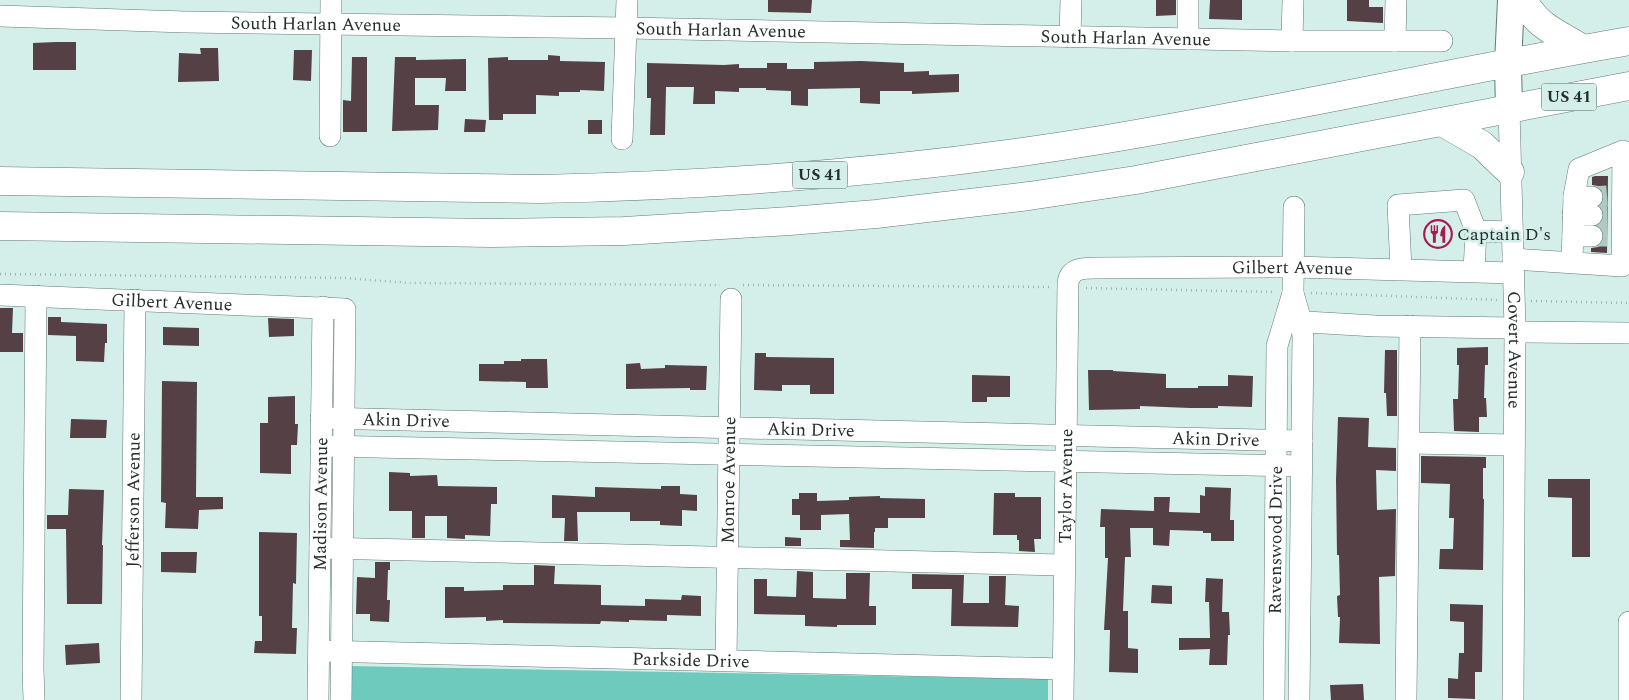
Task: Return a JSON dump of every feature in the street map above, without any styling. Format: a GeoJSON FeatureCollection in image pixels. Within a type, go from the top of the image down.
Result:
{"type":"FeatureCollection","features":[{"type":"Feature","properties":{"kind":"highway"},"geometry":{"type":"LineString","coordinates":[[1523,0],[1529,12],[1540,23],[1553,33],[1583,49]]}},
{"type":"Feature","properties":{"kind":"highway","name":"US 41"},"geometry":{"type":"LineString","coordinates":[[0,181],[540,189],[765,180],[888,169],[1108,139],[1629,41]]}},
{"type":"Feature","properties":{"kind":"highway","name":"US 41"},"geometry":{"type":"LineString","coordinates":[[0,226],[193,230],[557,233],[680,229],[828,218],[1029,196],[1136,180],[1629,86]]}},
{"type":"Feature","properties":{"kind":"highway"},"geometry":{"type":"LineString","coordinates":[[1442,122],[1482,145],[1510,172]]}},
{"type":"Feature","properties":{"kind":"highway"},"geometry":{"type":"LineString","coordinates":[[193,185],[214,196],[216,207],[207,224],[193,230]]}},
{"type":"Feature","properties":{"kind":"main road","name":"Covert Avenue"},"geometry":{"type":"LineString","coordinates":[[1508,109],[1511,0]]}},
{"type":"Feature","properties":{"kind":"street"},"geometry":{"type":"LineString","coordinates":[[330,136],[331,0]]}},
{"type":"Feature","properties":{"kind":"street"},"geometry":{"type":"LineString","coordinates":[[622,140],[627,0]]}},
{"type":"Feature","properties":{"kind":"street"},"geometry":{"type":"LineString","coordinates":[[1070,0],[1070,37]]}},
{"type":"Feature","properties":{"kind":"street"},"geometry":{"type":"LineString","coordinates":[[1188,0],[1188,39]]}},
{"type":"Feature","properties":{"kind":"street"},"geometry":{"type":"LineString","coordinates":[[1292,41],[1293,0]]}},
{"type":"Feature","properties":{"kind":"street"},"geometry":{"type":"LineString","coordinates":[[1395,41],[1396,0]]}},
{"type":"Feature","properties":{"kind":"street","name":"South Harlan Avenue"},"geometry":{"type":"LineString","coordinates":[[0,16],[184,22],[626,28],[1292,41],[1442,41]]}},
{"type":"Feature","properties":{"kind":"street","name":"Covert Avenue"},"geometry":{"type":"LineString","coordinates":[[1508,109],[1515,330],[1513,700]]}},
{"type":"Feature","properties":{"kind":"street"},"geometry":{"type":"LineString","coordinates":[[1572,262],[1598,236],[1599,206],[1626,151]]}},
{"type":"Feature","properties":{"kind":"street"},"geometry":{"type":"LineString","coordinates":[[1626,151],[1580,168],[1599,206],[1598,236],[1627,266]]}},
{"type":"Feature","properties":{"kind":"street"},"geometry":{"type":"LineString","coordinates":[[1400,262],[1398,205],[1464,200],[1476,231],[1475,265]]}},
{"type":"Feature","properties":{"kind":"street","name":"Ravenswood Drive"},"geometry":{"type":"LineString","coordinates":[[1274,700],[1277,346],[1292,321],[1294,207]]}},
{"type":"Feature","properties":{"kind":"street"},"geometry":{"type":"LineString","coordinates":[[1476,231],[1512,232]]}},
{"type":"Feature","properties":{"kind":"street","name":"Gilbert Avenue"},"geometry":{"type":"LineString","coordinates":[[1077,280],[1082,269],[1095,268],[1293,267],[1400,262],[1513,266],[1572,262],[1627,266]]}},
{"type":"Feature","properties":{"kind":"street","name":"Taylor Avenue"},"geometry":{"type":"LineString","coordinates":[[1063,700],[1068,283],[1070,275],[1077,280]]}},
{"type":"Feature","properties":{"kind":"street","name":"Monroe Avenue"},"geometry":{"type":"LineString","coordinates":[[726,660],[732,290]]}},
{"type":"Feature","properties":{"kind":"street","name":"Gilbert Avenue"},"geometry":{"type":"LineString","coordinates":[[0,295],[344,309]]}},
{"type":"Feature","properties":{"kind":"street"},"geometry":{"type":"LineString","coordinates":[[34,700],[36,296]]}},
{"type":"Feature","properties":{"kind":"street","name":"Jefferson Avenue"},"geometry":{"type":"LineString","coordinates":[[131,700],[135,300]]}},
{"type":"Feature","properties":{"kind":"street","name":"Madison Avenue"},"geometry":{"type":"LineString","coordinates":[[318,700],[323,307]]}},
{"type":"Feature","properties":{"kind":"street","name":"Madison Avenue"},"geometry":{"type":"LineString","coordinates":[[341,700],[344,309]]}},
{"type":"Feature","properties":{"kind":"street"},"geometry":{"type":"LineString","coordinates":[[1292,321],[1629,333]]}},
{"type":"Feature","properties":{"kind":"street","name":"Ravenswood Drive"},"geometry":{"type":"LineString","coordinates":[[1292,321],[1303,336],[1299,700]]}},
{"type":"Feature","properties":{"kind":"street"},"geometry":{"type":"LineString","coordinates":[[1406,700],[1410,326]]}},
{"type":"Feature","properties":{"kind":"street","name":"Akin Drive"},"geometry":{"type":"LineString","coordinates":[[321,418],[1302,441]]}},
{"type":"Feature","properties":{"kind":"street"},"geometry":{"type":"LineString","coordinates":[[1409,443],[1514,446]]}},
{"type":"Feature","properties":{"kind":"street","name":"Akin Drive"},"geometry":{"type":"LineString","coordinates":[[321,446],[1301,466]]}},
{"type":"Feature","properties":{"kind":"street"},"geometry":{"type":"LineString","coordinates":[[320,548],[1064,565]]}},
{"type":"Feature","properties":{"kind":"street"},"geometry":{"type":"LineString","coordinates":[[1629,622],[1629,700]]}},
{"type":"Feature","properties":{"kind":"street","name":"Parkside Drive"},"geometry":{"type":"LineString","coordinates":[[319,651],[1063,668]]}},
{"type":"Feature","properties":{"kind":"path"},"geometry":{"type":"LineString","coordinates":[[0,274],[345,278],[409,283],[732,290],[1052,287]]}},
{"type":"Feature","properties":{"kind":"path"},"geometry":{"type":"LineString","coordinates":[[1077,280],[1293,293],[1501,300]]}},
{"type":"Feature","properties":{"kind":"path"},"geometry":{"type":"LineString","coordinates":[[1525,301],[1629,304]]}},
{"type":"Feature","properties":{"kind":"green space"},"geometry":{"type":"Polygon","coordinates":[[[350,666],[1048,679],[1048,700],[349,700],[350,666]]]}},
{"type":"Feature","properties":{"kind":"building"},"geometry":{"type":"Polygon","coordinates":[[[768,0],[812,0],[811,13],[768,12],[768,0]]]}},
{"type":"Feature","properties":{"kind":"building"},"geometry":{"type":"Polygon","coordinates":[[[1156,0],[1176,0],[1176,15],[1156,16],[1156,0]]]}},
{"type":"Feature","properties":{"kind":"building"},"geometry":{"type":"Polygon","coordinates":[[[1210,0],[1242,0],[1242,20],[1209,19],[1210,0]]]}},
{"type":"Feature","properties":{"kind":"building"},"geometry":{"type":"Polygon","coordinates":[[[1347,0],[1369,0],[1369,7],[1383,7],[1383,23],[1347,21],[1347,0]]]}},
{"type":"Feature","properties":{"kind":"building"},"geometry":{"type":"Polygon","coordinates":[[[76,42],[76,70],[33,70],[33,43],[76,42]]]}},
{"type":"Feature","properties":{"kind":"building"},"geometry":{"type":"Polygon","coordinates":[[[200,48],[218,48],[219,81],[178,82],[179,53],[201,54],[200,48]]]}},
{"type":"Feature","properties":{"kind":"building"},"geometry":{"type":"Polygon","coordinates":[[[294,50],[312,50],[311,81],[293,80],[294,50]]]}},
{"type":"Feature","properties":{"kind":"building"},"geometry":{"type":"Polygon","coordinates":[[[548,55],[560,56],[560,61],[605,62],[604,91],[580,90],[580,92],[559,92],[559,96],[536,95],[536,114],[503,114],[503,120],[489,120],[488,58],[508,57],[508,60],[548,60],[548,55]]]}},
{"type":"Feature","properties":{"kind":"building"},"geometry":{"type":"Polygon","coordinates":[[[352,57],[367,57],[367,132],[343,132],[343,100],[351,101],[352,57]]]}},
{"type":"Feature","properties":{"kind":"building"},"geometry":{"type":"Polygon","coordinates":[[[395,57],[416,57],[416,60],[466,59],[466,91],[445,91],[446,78],[415,78],[415,105],[439,105],[438,130],[392,131],[395,57]]]}},
{"type":"Feature","properties":{"kind":"building"},"geometry":{"type":"Polygon","coordinates":[[[861,61],[904,63],[904,72],[929,71],[929,75],[959,74],[959,92],[912,94],[912,91],[880,91],[880,104],[860,103],[860,88],[808,89],[808,106],[791,105],[791,91],[766,90],[766,88],[739,88],[739,92],[715,91],[715,104],[693,104],[694,87],[666,87],[665,135],[650,135],[651,98],[647,98],[647,63],[739,64],[739,68],[767,68],[767,63],[787,63],[787,69],[814,69],[814,62],[861,61]]]}},
{"type":"Feature","properties":{"kind":"building"},"geometry":{"type":"Polygon","coordinates":[[[465,119],[486,120],[485,132],[464,132],[465,119]]]}},
{"type":"Feature","properties":{"kind":"building"},"geometry":{"type":"Polygon","coordinates":[[[588,120],[602,120],[602,134],[588,134],[588,120]]]}},
{"type":"Feature","properties":{"kind":"building"},"geometry":{"type":"Polygon","coordinates":[[[1608,176],[1607,253],[1591,252],[1591,248],[1598,247],[1603,243],[1604,236],[1603,230],[1599,226],[1603,221],[1604,215],[1603,209],[1600,206],[1604,196],[1598,186],[1592,185],[1592,177],[1608,176]]]}},
{"type":"Feature","properties":{"kind":"building"},"geometry":{"type":"Polygon","coordinates":[[[0,308],[13,308],[12,333],[23,333],[23,352],[0,352],[0,308]]]}},
{"type":"Feature","properties":{"kind":"building"},"geometry":{"type":"Polygon","coordinates":[[[48,317],[61,317],[61,322],[107,324],[104,362],[76,361],[76,336],[48,335],[48,317]]]}},
{"type":"Feature","properties":{"kind":"building"},"geometry":{"type":"Polygon","coordinates":[[[268,318],[294,319],[294,336],[269,337],[268,318]]]}},
{"type":"Feature","properties":{"kind":"building"},"geometry":{"type":"Polygon","coordinates":[[[163,327],[199,328],[199,346],[163,345],[163,327]]]}},
{"type":"Feature","properties":{"kind":"building"},"geometry":{"type":"Polygon","coordinates":[[[1488,347],[1488,365],[1485,365],[1484,398],[1486,398],[1487,417],[1479,417],[1479,432],[1454,431],[1453,399],[1458,399],[1459,365],[1457,365],[1457,348],[1488,347]]]}},
{"type":"Feature","properties":{"kind":"building"},"geometry":{"type":"Polygon","coordinates":[[[1385,350],[1397,350],[1397,416],[1387,416],[1386,393],[1384,393],[1385,350]]]}},
{"type":"Feature","properties":{"kind":"building"},"geometry":{"type":"Polygon","coordinates":[[[755,353],[766,353],[766,357],[834,358],[834,394],[810,394],[810,385],[782,385],[782,391],[754,390],[755,353]]]}},
{"type":"Feature","properties":{"kind":"building"},"geometry":{"type":"Polygon","coordinates":[[[521,359],[547,359],[548,388],[526,388],[526,382],[479,381],[479,364],[504,364],[504,361],[521,361],[521,359]]]}},
{"type":"Feature","properties":{"kind":"building"},"geometry":{"type":"Polygon","coordinates":[[[640,363],[641,369],[665,368],[665,365],[707,366],[706,390],[690,390],[690,388],[626,389],[626,364],[640,363]]]}},
{"type":"Feature","properties":{"kind":"building"},"geometry":{"type":"Polygon","coordinates":[[[1088,370],[1166,374],[1166,388],[1228,386],[1228,375],[1253,376],[1252,407],[1218,406],[1218,408],[1190,408],[1140,406],[1140,409],[1089,410],[1088,370]]]}},
{"type":"Feature","properties":{"kind":"building"},"geometry":{"type":"Polygon","coordinates":[[[972,375],[1010,376],[1010,397],[987,397],[987,402],[972,402],[972,375]]]}},
{"type":"Feature","properties":{"kind":"building"},"geometry":{"type":"Polygon","coordinates":[[[162,381],[197,382],[196,497],[223,497],[223,509],[199,510],[198,529],[165,528],[166,503],[161,502],[162,381]]]}},
{"type":"Feature","properties":{"kind":"building"},"geometry":{"type":"Polygon","coordinates":[[[295,396],[295,424],[298,424],[297,445],[291,445],[291,474],[260,473],[260,423],[268,423],[268,397],[295,396]]]}},
{"type":"Feature","properties":{"kind":"building"},"geometry":{"type":"Polygon","coordinates":[[[1338,417],[1369,418],[1368,447],[1396,448],[1396,471],[1376,470],[1377,510],[1396,509],[1395,576],[1379,577],[1380,644],[1339,643],[1340,617],[1338,617],[1337,596],[1340,595],[1339,555],[1337,555],[1336,480],[1338,417]]]}},
{"type":"Feature","properties":{"kind":"building"},"geometry":{"type":"Polygon","coordinates":[[[71,419],[107,420],[106,438],[70,438],[71,419]]]}},
{"type":"Feature","properties":{"kind":"building"},"geometry":{"type":"Polygon","coordinates":[[[1421,456],[1486,457],[1486,468],[1483,468],[1483,570],[1439,569],[1440,549],[1453,549],[1454,518],[1449,518],[1450,484],[1421,483],[1421,456]]]}},
{"type":"Feature","properties":{"kind":"building"},"geometry":{"type":"Polygon","coordinates":[[[389,472],[410,473],[410,476],[437,475],[438,486],[497,487],[497,504],[491,504],[490,536],[465,535],[465,539],[447,538],[447,516],[425,516],[425,538],[412,538],[412,511],[389,511],[389,472]]]}},
{"type":"Feature","properties":{"kind":"building"},"geometry":{"type":"Polygon","coordinates":[[[1548,479],[1590,479],[1590,557],[1572,557],[1572,498],[1548,497],[1548,479]]]}},
{"type":"Feature","properties":{"kind":"building"},"geometry":{"type":"Polygon","coordinates":[[[661,486],[680,486],[680,494],[697,495],[697,511],[682,510],[682,526],[660,525],[660,521],[630,521],[630,512],[577,512],[578,541],[564,541],[565,518],[552,518],[552,495],[595,497],[595,487],[661,489],[661,486]]]}},
{"type":"Feature","properties":{"kind":"building"},"geometry":{"type":"Polygon","coordinates":[[[1205,487],[1231,488],[1230,520],[1234,520],[1234,541],[1211,541],[1211,533],[1203,533],[1203,531],[1170,530],[1169,546],[1153,545],[1153,528],[1130,528],[1131,557],[1125,557],[1123,611],[1128,611],[1128,648],[1138,649],[1138,673],[1109,672],[1110,630],[1104,630],[1108,558],[1105,558],[1105,527],[1100,527],[1101,509],[1154,511],[1154,497],[1170,497],[1169,512],[1200,513],[1200,495],[1205,496],[1205,487]]]}},
{"type":"Feature","properties":{"kind":"building"},"geometry":{"type":"Polygon","coordinates":[[[69,489],[104,490],[102,604],[67,604],[66,529],[47,529],[47,515],[68,515],[69,489]]]}},
{"type":"Feature","properties":{"kind":"building"},"geometry":{"type":"Polygon","coordinates":[[[799,493],[817,493],[817,501],[849,500],[849,497],[880,496],[880,498],[925,499],[925,518],[888,518],[888,528],[875,528],[874,548],[840,547],[840,540],[850,540],[849,514],[821,515],[821,530],[800,530],[800,515],[792,515],[792,499],[799,499],[799,493]]]}},
{"type":"Feature","properties":{"kind":"building"},"geometry":{"type":"Polygon","coordinates":[[[994,493],[1015,493],[1015,497],[1041,497],[1041,539],[1034,539],[1035,552],[1019,551],[1017,535],[993,535],[994,493]]]}},
{"type":"Feature","properties":{"kind":"building"},"geometry":{"type":"Polygon","coordinates":[[[259,532],[297,533],[296,584],[293,583],[292,628],[297,628],[296,654],[254,653],[255,641],[262,641],[262,616],[259,616],[259,532]]]}},
{"type":"Feature","properties":{"kind":"building"},"geometry":{"type":"Polygon","coordinates":[[[785,537],[801,538],[801,546],[785,546],[785,537]]]}},
{"type":"Feature","properties":{"kind":"building"},"geometry":{"type":"Polygon","coordinates":[[[161,552],[197,552],[196,573],[161,572],[161,552]]]}},
{"type":"Feature","properties":{"kind":"building"},"geometry":{"type":"Polygon","coordinates":[[[375,562],[390,562],[387,600],[390,600],[389,622],[370,621],[370,614],[356,614],[357,577],[375,578],[375,562]]]}},
{"type":"Feature","properties":{"kind":"building"},"geometry":{"type":"Polygon","coordinates":[[[534,565],[555,566],[554,584],[601,585],[601,605],[645,606],[645,599],[681,600],[682,595],[701,596],[701,616],[667,615],[667,621],[601,621],[600,624],[503,623],[503,620],[486,621],[486,617],[445,618],[445,587],[464,587],[464,591],[503,590],[503,585],[534,585],[534,565]]]}},
{"type":"Feature","properties":{"kind":"building"},"geometry":{"type":"Polygon","coordinates":[[[797,571],[813,572],[813,598],[846,599],[846,573],[870,573],[869,606],[876,606],[876,625],[805,626],[805,615],[754,614],[754,579],[767,579],[767,596],[796,597],[797,571]]]}},
{"type":"Feature","properties":{"kind":"building"},"geometry":{"type":"Polygon","coordinates":[[[912,574],[964,575],[963,603],[989,603],[989,576],[1006,576],[1005,605],[1019,606],[1018,627],[951,626],[952,589],[912,589],[912,574]]]}},
{"type":"Feature","properties":{"kind":"building"},"geometry":{"type":"Polygon","coordinates":[[[1206,578],[1223,579],[1222,612],[1229,612],[1230,635],[1228,635],[1227,665],[1209,665],[1210,649],[1179,650],[1179,638],[1210,638],[1209,602],[1205,602],[1206,578]]]}},
{"type":"Feature","properties":{"kind":"building"},"geometry":{"type":"Polygon","coordinates":[[[1152,585],[1172,586],[1172,604],[1151,603],[1152,585]]]}},
{"type":"Feature","properties":{"kind":"building"},"geometry":{"type":"Polygon","coordinates":[[[1450,604],[1483,605],[1482,672],[1475,672],[1475,699],[1448,698],[1448,678],[1458,679],[1459,653],[1464,653],[1464,622],[1450,621],[1450,604]]]}},
{"type":"Feature","properties":{"kind":"building"},"geometry":{"type":"Polygon","coordinates":[[[99,643],[100,663],[66,665],[65,645],[99,643]]]}},
{"type":"Feature","properties":{"kind":"building"},"geometry":{"type":"Polygon","coordinates":[[[1363,684],[1364,700],[1331,700],[1330,685],[1363,684]]]}},
{"type":"Feature","properties":{"kind":"tunnel"},"geometry":{"type":"LineString","coordinates":[[1592,197],[1607,196]]}},
{"type":"Feature","properties":{"kind":"tunnel"},"geometry":{"type":"LineString","coordinates":[[1592,215],[1607,215]]}},
{"type":"Feature","properties":{"kind":"tunnel"},"geometry":{"type":"LineString","coordinates":[[1592,236],[1607,236]]}},
{"type":"Feature","properties":{"kind":"place","name":"Captain D's"},"geometry":{"type":"Point","coordinates":[1438,234]}}]}
